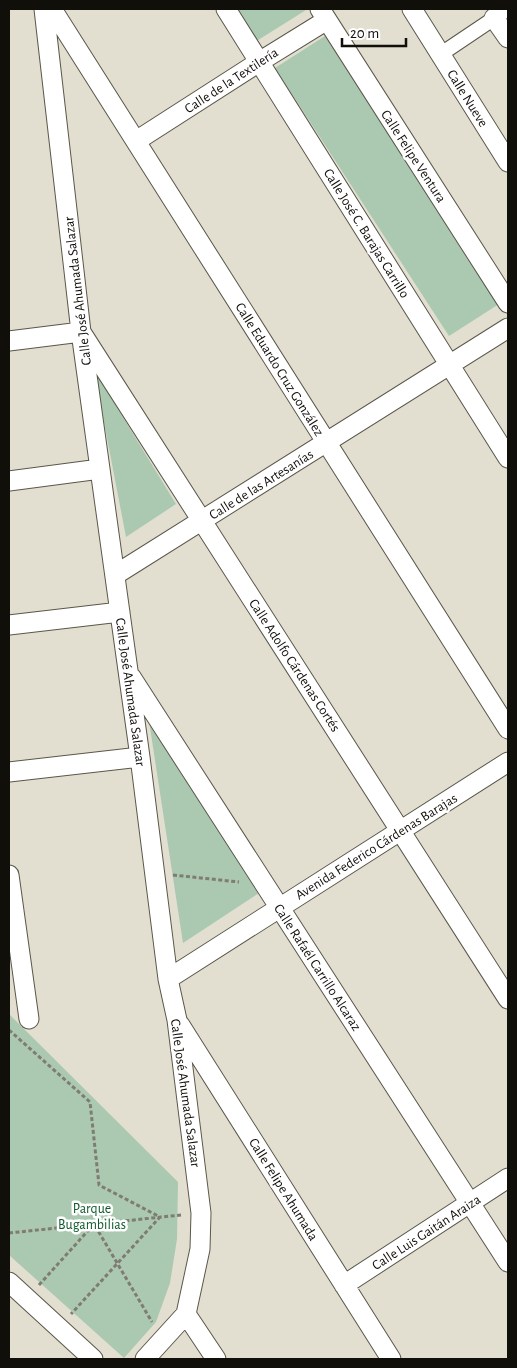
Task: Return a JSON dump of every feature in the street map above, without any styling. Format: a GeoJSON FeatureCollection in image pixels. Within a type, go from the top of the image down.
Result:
{"type":"FeatureCollection","features":[{"type":"Feature","properties":{"kind":"street","name":"Calle José Ahumada Salazar"},"geometry":{"type":"LineString","coordinates":[[44,9],[82,332],[116,575],[127,672],[140,756],[168,978],[177,1020],[202,1213],[200,1249],[186,1314],[145,1359]]}},
{"type":"Feature","properties":{"kind":"street","name":"Calle Eduardo Cruz González"},"geometry":{"type":"LineString","coordinates":[[52,9],[508,729]]}},
{"type":"Feature","properties":{"kind":"street","name":"Calle José C. Barajas Carrillo"},"geometry":{"type":"LineString","coordinates":[[226,9],[508,458]]}},
{"type":"Feature","properties":{"kind":"street","name":"Calle Nueve"},"geometry":{"type":"LineString","coordinates":[[412,9],[508,162]]}},
{"type":"Feature","properties":{"kind":"street"},"geometry":{"type":"LineString","coordinates":[[441,54],[501,13],[508,38]]}},
{"type":"Feature","properties":{"kind":"street","name":"Calle de la Textilería"},"geometry":{"type":"LineString","coordinates":[[136,141],[259,62],[324,14]]}},
{"type":"Feature","properties":{"kind":"street","name":"Calle Felipe Ventura"},"geometry":{"type":"LineString","coordinates":[[324,14],[508,302]]}},
{"type":"Feature","properties":{"kind":"street","name":"Calle de las Artesanías"},"geometry":{"type":"LineString","coordinates":[[116,575],[508,328]]}},
{"type":"Feature","properties":{"kind":"street"},"geometry":{"type":"LineString","coordinates":[[9,341],[82,332]]}},
{"type":"Feature","properties":{"kind":"street","name":"Calle Adolfo Cárdenas Cortés"},"geometry":{"type":"LineString","coordinates":[[82,332],[508,999]]}},
{"type":"Feature","properties":{"kind":"street"},"geometry":{"type":"LineString","coordinates":[[9,480],[100,469]]}},
{"type":"Feature","properties":{"kind":"street"},"geometry":{"type":"LineString","coordinates":[[9,625],[120,612]]}},
{"type":"Feature","properties":{"kind":"street","name":"Calle Rafaél Carrillo Alcaraz"},"geometry":{"type":"LineString","coordinates":[[127,672],[508,1262]]}},
{"type":"Feature","properties":{"kind":"street"},"geometry":{"type":"LineString","coordinates":[[9,772],[140,756]]}},
{"type":"Feature","properties":{"kind":"street","name":"Avenida Federico Cárdenas Barajas"},"geometry":{"type":"LineString","coordinates":[[168,978],[508,762]]}},
{"type":"Feature","properties":{"kind":"street"},"geometry":{"type":"LineString","coordinates":[[9,875],[28,1019]]}},
{"type":"Feature","properties":{"kind":"street","name":"Calle Felipe Ahumada"},"geometry":{"type":"LineString","coordinates":[[177,1020],[391,1359]]}},
{"type":"Feature","properties":{"kind":"street","name":"Calle Luis Gaitán Araiza"},"geometry":{"type":"LineString","coordinates":[[344,1285],[508,1178]]}},
{"type":"Feature","properties":{"kind":"street"},"geometry":{"type":"LineString","coordinates":[[9,1282],[93,1359]]}},
{"type":"Feature","properties":{"kind":"street"},"geometry":{"type":"LineString","coordinates":[[186,1314],[216,1359]]}},
{"type":"Feature","properties":{"kind":"path"},"geometry":{"type":"LineString","coordinates":[[154,873],[265,884]]}},
{"type":"Feature","properties":{"kind":"path"},"geometry":{"type":"LineString","coordinates":[[9,1030],[90,1102],[99,1185],[160,1217]]}},
{"type":"Feature","properties":{"kind":"path"},"geometry":{"type":"LineString","coordinates":[[9,1233],[202,1213]]}},
{"type":"Feature","properties":{"kind":"path"},"geometry":{"type":"LineString","coordinates":[[58,1327],[160,1217]]}},
{"type":"Feature","properties":{"kind":"path"},"geometry":{"type":"LineString","coordinates":[[94,1224],[163,1340]]}},
{"type":"Feature","properties":{"kind":"path"},"geometry":{"type":"LineString","coordinates":[[26,1298],[94,1224]]}},
{"type":"Feature","properties":{"kind":"green space"},"geometry":{"type":"Polygon","coordinates":[[[235,9],[305,9],[306,10],[255,42],[235,9]]]}},
{"type":"Feature","properties":{"kind":"green space"},"geometry":{"type":"Polygon","coordinates":[[[325,36],[499,304],[449,336],[275,68],[325,36]]]}},
{"type":"Feature","properties":{"kind":"green space"},"geometry":{"type":"Polygon","coordinates":[[[94,370],[176,504],[126,537],[94,370]]]}},
{"type":"Feature","properties":{"kind":"green space"},"geometry":{"type":"Polygon","coordinates":[[[149,721],[259,893],[183,943],[149,721]]]}},
{"type":"Feature","properties":{"kind":"green space","name":"Parque Bugambilias"},"geometry":{"type":"Polygon","coordinates":[[[9,1014],[178,1182],[177,1239],[170,1283],[156,1322],[124,1358],[9,1255],[9,1014]]]}}]}
